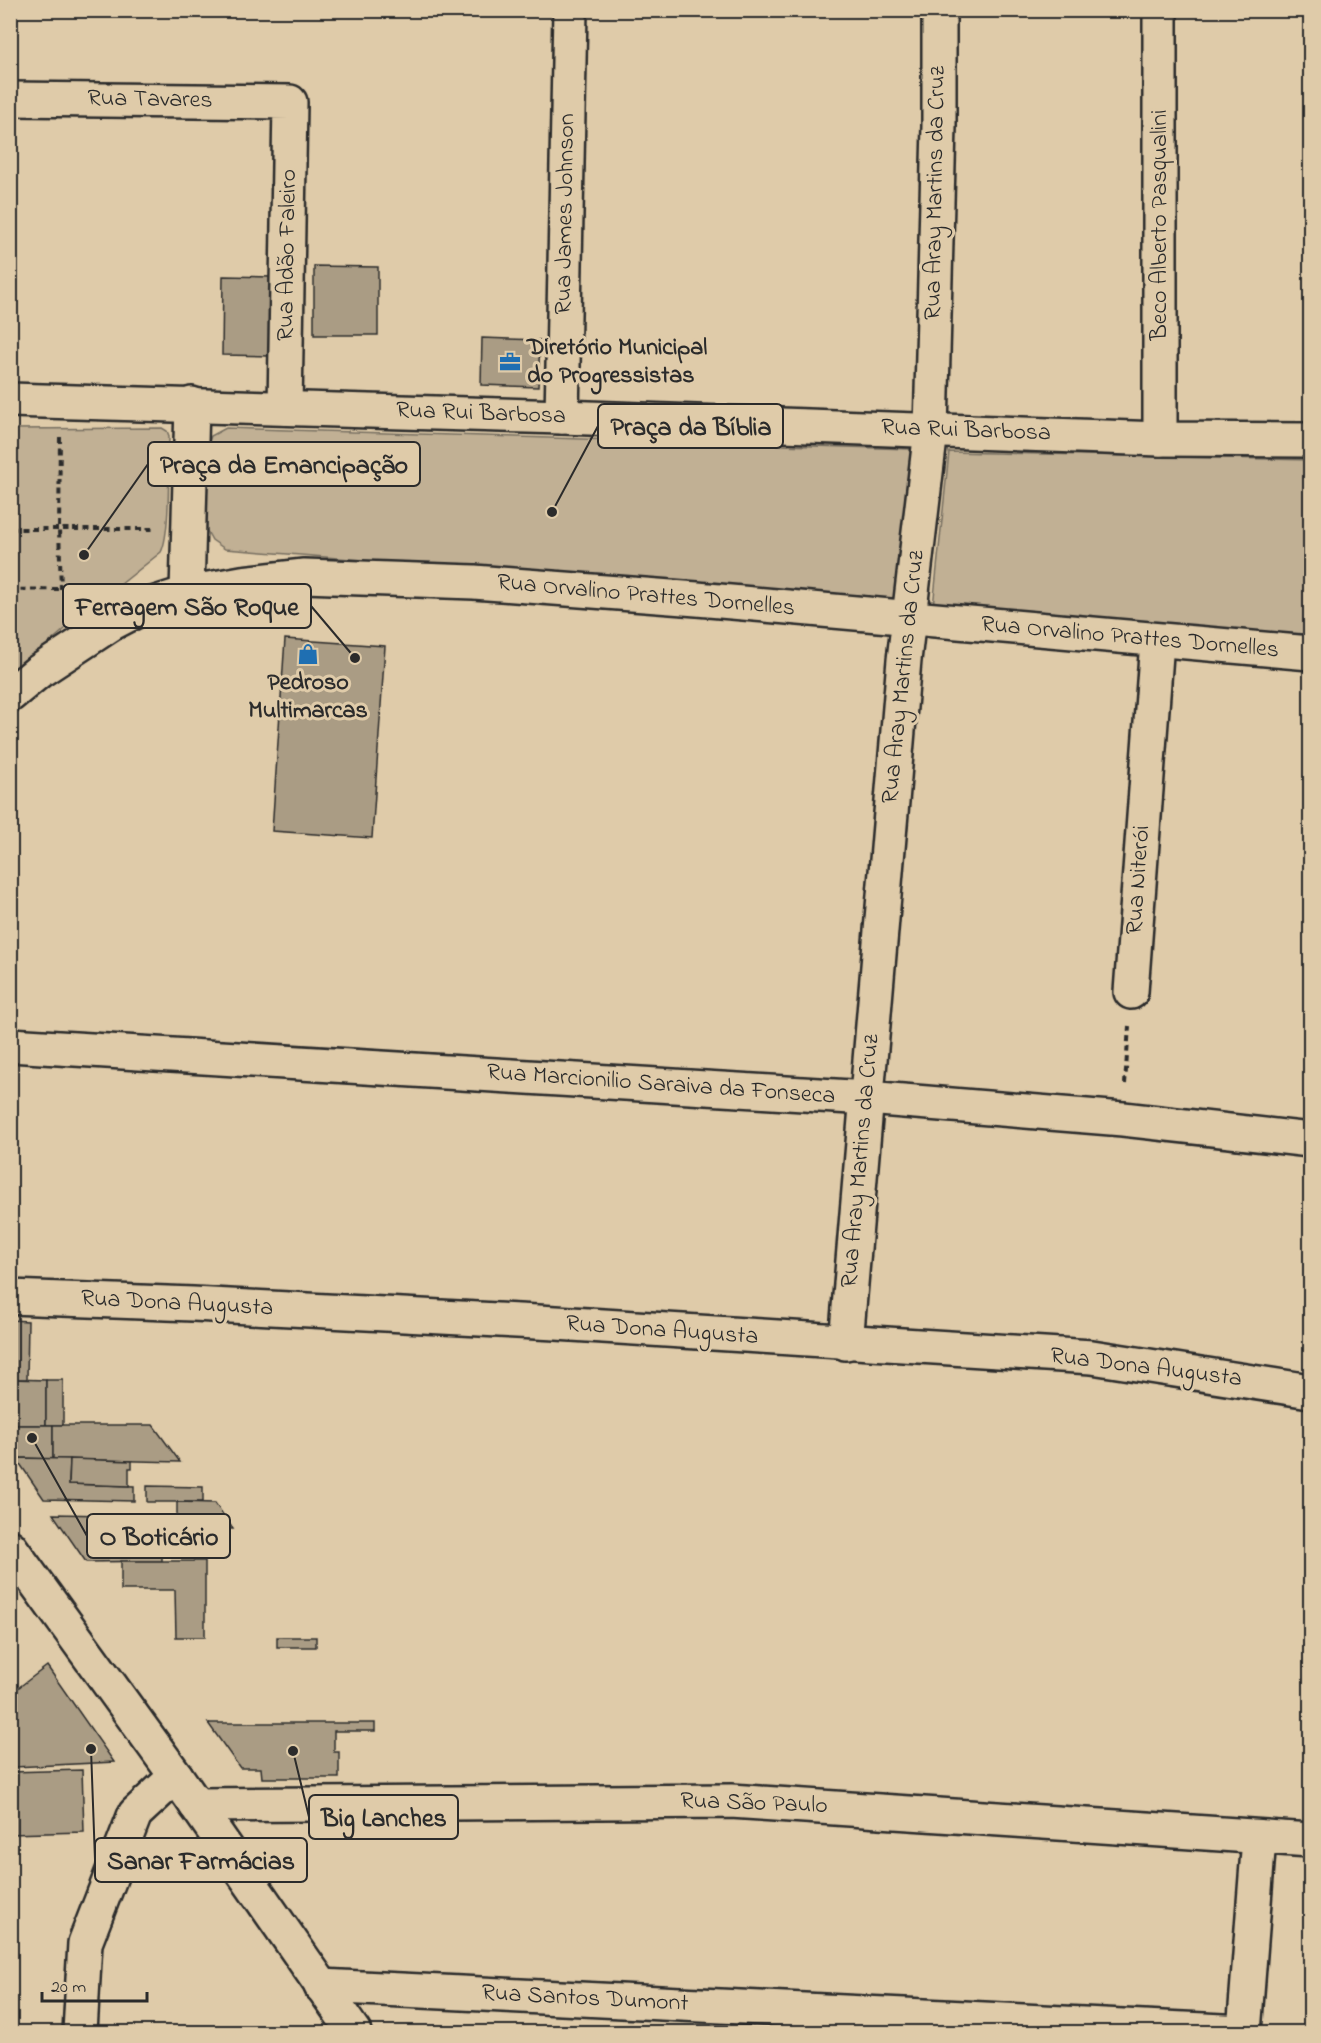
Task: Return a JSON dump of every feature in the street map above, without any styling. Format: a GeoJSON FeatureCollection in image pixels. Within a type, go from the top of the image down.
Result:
{"type":"FeatureCollection","features":[{"type":"Feature","properties":{"kind":"street","name":"Rua James Johnson"},"geometry":{"type":"LineString","coordinates":[[562,417],[570,10]]}},
{"type":"Feature","properties":{"kind":"street","name":"Rua Aray Martins da Cruz"},"geometry":{"type":"LineString","coordinates":[[846,1343],[904,660],[931,430],[939,126],[939,10]]}},
{"type":"Feature","properties":{"kind":"street","name":"Beco Alberto Pasqualini"},"geometry":{"type":"LineString","coordinates":[[1161,10],[1161,439]]}},
{"type":"Feature","properties":{"kind":"street","name":"Rua Tavares"},"geometry":{"type":"LineString","coordinates":[[10,99],[290,102]]}},
{"type":"Feature","properties":{"kind":"street","name":"Rua Adão Faleiro"},"geometry":{"type":"LineString","coordinates":[[285,408],[290,102]]}},
{"type":"Feature","properties":{"kind":"street","name":"Rua Rui Barbosa"},"geometry":{"type":"LineString","coordinates":[[10,399],[1161,439],[1311,440]]}},
{"type":"Feature","properties":{"kind":"street"},"geometry":{"type":"LineString","coordinates":[[187,593],[192,404]]}},
{"type":"Feature","properties":{"kind":"street","name":"Rua Orvalino Prattes Dornelles"},"geometry":{"type":"LineString","coordinates":[[10,695],[38,672],[114,622],[143,607],[187,593],[242,583],[304,576],[474,582],[697,599],[1311,653]]}},
{"type":"Feature","properties":{"kind":"street","name":"Rua Niterói"},"geometry":{"type":"LineString","coordinates":[[1131,992],[1157,641]]}},
{"type":"Feature","properties":{"kind":"street","name":"Rua Marcionilio Saraiva da Fonseca"},"geometry":{"type":"LineString","coordinates":[[10,1045],[867,1098],[1123,1119],[1311,1140]]}},
{"type":"Feature","properties":{"kind":"street","name":"Rua Dona Augusta"},"geometry":{"type":"LineString","coordinates":[[10,1297],[556,1323],[1092,1357],[1311,1391]]}},
{"type":"Feature","properties":{"kind":"street"},"geometry":{"type":"LineString","coordinates":[[10,1547],[176,1776],[354,2032]]}},
{"type":"Feature","properties":{"kind":"street"},"geometry":{"type":"LineString","coordinates":[[80,2032],[85,1943],[135,1814],[176,1776]]}},
{"type":"Feature","properties":{"kind":"street","name":"Rua São Paulo"},"geometry":{"type":"LineString","coordinates":[[196,1805],[731,1801],[1311,1840]]}},
{"type":"Feature","properties":{"kind":"street"},"geometry":{"type":"LineString","coordinates":[[1244,2032],[1259,1838]]}},
{"type":"Feature","properties":{"kind":"street","name":"Rua Santos Dumont"},"geometry":{"type":"LineString","coordinates":[[321,1986],[1244,2032]]}},
{"type":"Feature","properties":{"kind":"path"},"geometry":{"type":"LineString","coordinates":[[60,430],[61,589]]}},
{"type":"Feature","properties":{"kind":"path"},"geometry":{"type":"LineString","coordinates":[[10,529],[154,529]]}},
{"type":"Feature","properties":{"kind":"path"},"geometry":{"type":"LineString","coordinates":[[10,590],[106,588]]}},
{"type":"Feature","properties":{"kind":"path"},"geometry":{"type":"LineString","coordinates":[[1123,1119],[1131,992]]}},
{"type":"Feature","properties":{"kind":"shaded area"},"geometry":{"type":"Polygon","coordinates":[[[162,428],[169,436],[169,479],[168,514],[161,552],[65,629],[11,676],[11,429],[162,428]]]}},
{"type":"Feature","properties":{"kind":"shaded area"},"geometry":{"type":"Polygon","coordinates":[[[226,428],[911,449],[893,602],[225,549],[212,540],[201,520],[205,453],[211,436],[226,428]]]}},
{"type":"Feature","properties":{"kind":"shaded area"},"geometry":{"type":"Polygon","coordinates":[[[949,452],[1310,460],[1310,636],[933,607],[949,452]]]}},
{"type":"Feature","properties":{"kind":"building"},"geometry":{"type":"Polygon","coordinates":[[[314,266],[378,267],[378,335],[314,335],[314,266]]]}},
{"type":"Feature","properties":{"kind":"building"},"geometry":{"type":"Polygon","coordinates":[[[223,276],[272,277],[270,356],[222,355],[223,276]]]}},
{"type":"Feature","properties":{"kind":"building","name":"Diretório Municipal do Progressistas"},"geometry":{"type":"Polygon","coordinates":[[[482,338],[540,340],[538,387],[481,385],[482,338]]]}},
{"type":"Feature","properties":{"kind":"building"},"geometry":{"type":"Polygon","coordinates":[[[285,639],[385,646],[372,838],[272,831],[285,639]]]}},
{"type":"Feature","properties":{"kind":"building"},"geometry":{"type":"Polygon","coordinates":[[[10,1320],[28,1321],[27,1379],[10,1379],[10,1320]]]}},
{"type":"Feature","properties":{"kind":"building"},"geometry":{"type":"Polygon","coordinates":[[[10,1379],[46,1380],[46,1425],[10,1425],[10,1379]]]}},
{"type":"Feature","properties":{"kind":"building"},"geometry":{"type":"Polygon","coordinates":[[[46,1380],[63,1380],[63,1425],[46,1425],[46,1380]]]}},
{"type":"Feature","properties":{"kind":"building"},"geometry":{"type":"Polygon","coordinates":[[[10,1425],[53,1425],[53,1459],[16,1458],[10,1451],[10,1425]]]}},
{"type":"Feature","properties":{"kind":"building"},"geometry":{"type":"Polygon","coordinates":[[[53,1425],[153,1425],[180,1462],[53,1459],[53,1425]]]}},
{"type":"Feature","properties":{"kind":"building"},"geometry":{"type":"Polygon","coordinates":[[[16,1458],[70,1459],[69,1484],[134,1486],[134,1501],[44,1499],[16,1458]]]}},
{"type":"Feature","properties":{"kind":"building"},"geometry":{"type":"Polygon","coordinates":[[[70,1459],[132,1461],[132,1468],[129,1468],[129,1486],[69,1484],[70,1459]]]}},
{"type":"Feature","properties":{"kind":"building"},"geometry":{"type":"Polygon","coordinates":[[[147,1486],[203,1487],[203,1502],[147,1502],[147,1486]]]}},
{"type":"Feature","properties":{"kind":"building"},"geometry":{"type":"Polygon","coordinates":[[[177,1502],[215,1503],[233,1529],[177,1529],[177,1502]]]}},
{"type":"Feature","properties":{"kind":"building"},"geometry":{"type":"Polygon","coordinates":[[[53,1514],[162,1516],[162,1561],[86,1562],[53,1514]]]}},
{"type":"Feature","properties":{"kind":"building"},"geometry":{"type":"Polygon","coordinates":[[[121,1561],[205,1561],[205,1637],[176,1637],[175,1590],[121,1590],[121,1561]]]}},
{"type":"Feature","properties":{"kind":"building"},"geometry":{"type":"Polygon","coordinates":[[[277,1637],[316,1637],[316,1647],[277,1647],[277,1637]]]}},
{"type":"Feature","properties":{"kind":"building"},"geometry":{"type":"Polygon","coordinates":[[[47,1666],[114,1762],[14,1767],[10,1763],[10,1694],[47,1666]]]}},
{"type":"Feature","properties":{"kind":"building"},"geometry":{"type":"Polygon","coordinates":[[[208,1723],[375,1723],[375,1731],[334,1731],[334,1752],[339,1752],[339,1778],[262,1778],[261,1768],[240,1768],[208,1723]]]}},
{"type":"Feature","properties":{"kind":"building"},"geometry":{"type":"Polygon","coordinates":[[[82,1770],[84,1832],[10,1834],[10,1772],[82,1770]]]}},
{"type":"Feature","properties":{"kind":"place","name":"Diretório Municipal do Progressistas"},"geometry":{"type":"Point","coordinates":[510,362]}},
{"type":"Feature","properties":{"kind":"place","name":"Praça da Bíblia"},"geometry":{"type":"Point","coordinates":[552,512]}},
{"type":"Feature","properties":{"kind":"place","name":"Praça da Emancipação"},"geometry":{"type":"Point","coordinates":[84,555]}},
{"type":"Feature","properties":{"kind":"place","name":"Pedroso Multimarcas"},"geometry":{"type":"Point","coordinates":[308,654]}},
{"type":"Feature","properties":{"kind":"place","name":"Ferragem São Roque"},"geometry":{"type":"Point","coordinates":[355,658]}},
{"type":"Feature","properties":{"kind":"place","name":"O Boticário"},"geometry":{"type":"Point","coordinates":[32,1438]}},
{"type":"Feature","properties":{"kind":"place","name":"Sanar Farmácias"},"geometry":{"type":"Point","coordinates":[91,1749]}},
{"type":"Feature","properties":{"kind":"place","name":"Big Lanches"},"geometry":{"type":"Point","coordinates":[293,1751]}}]}
